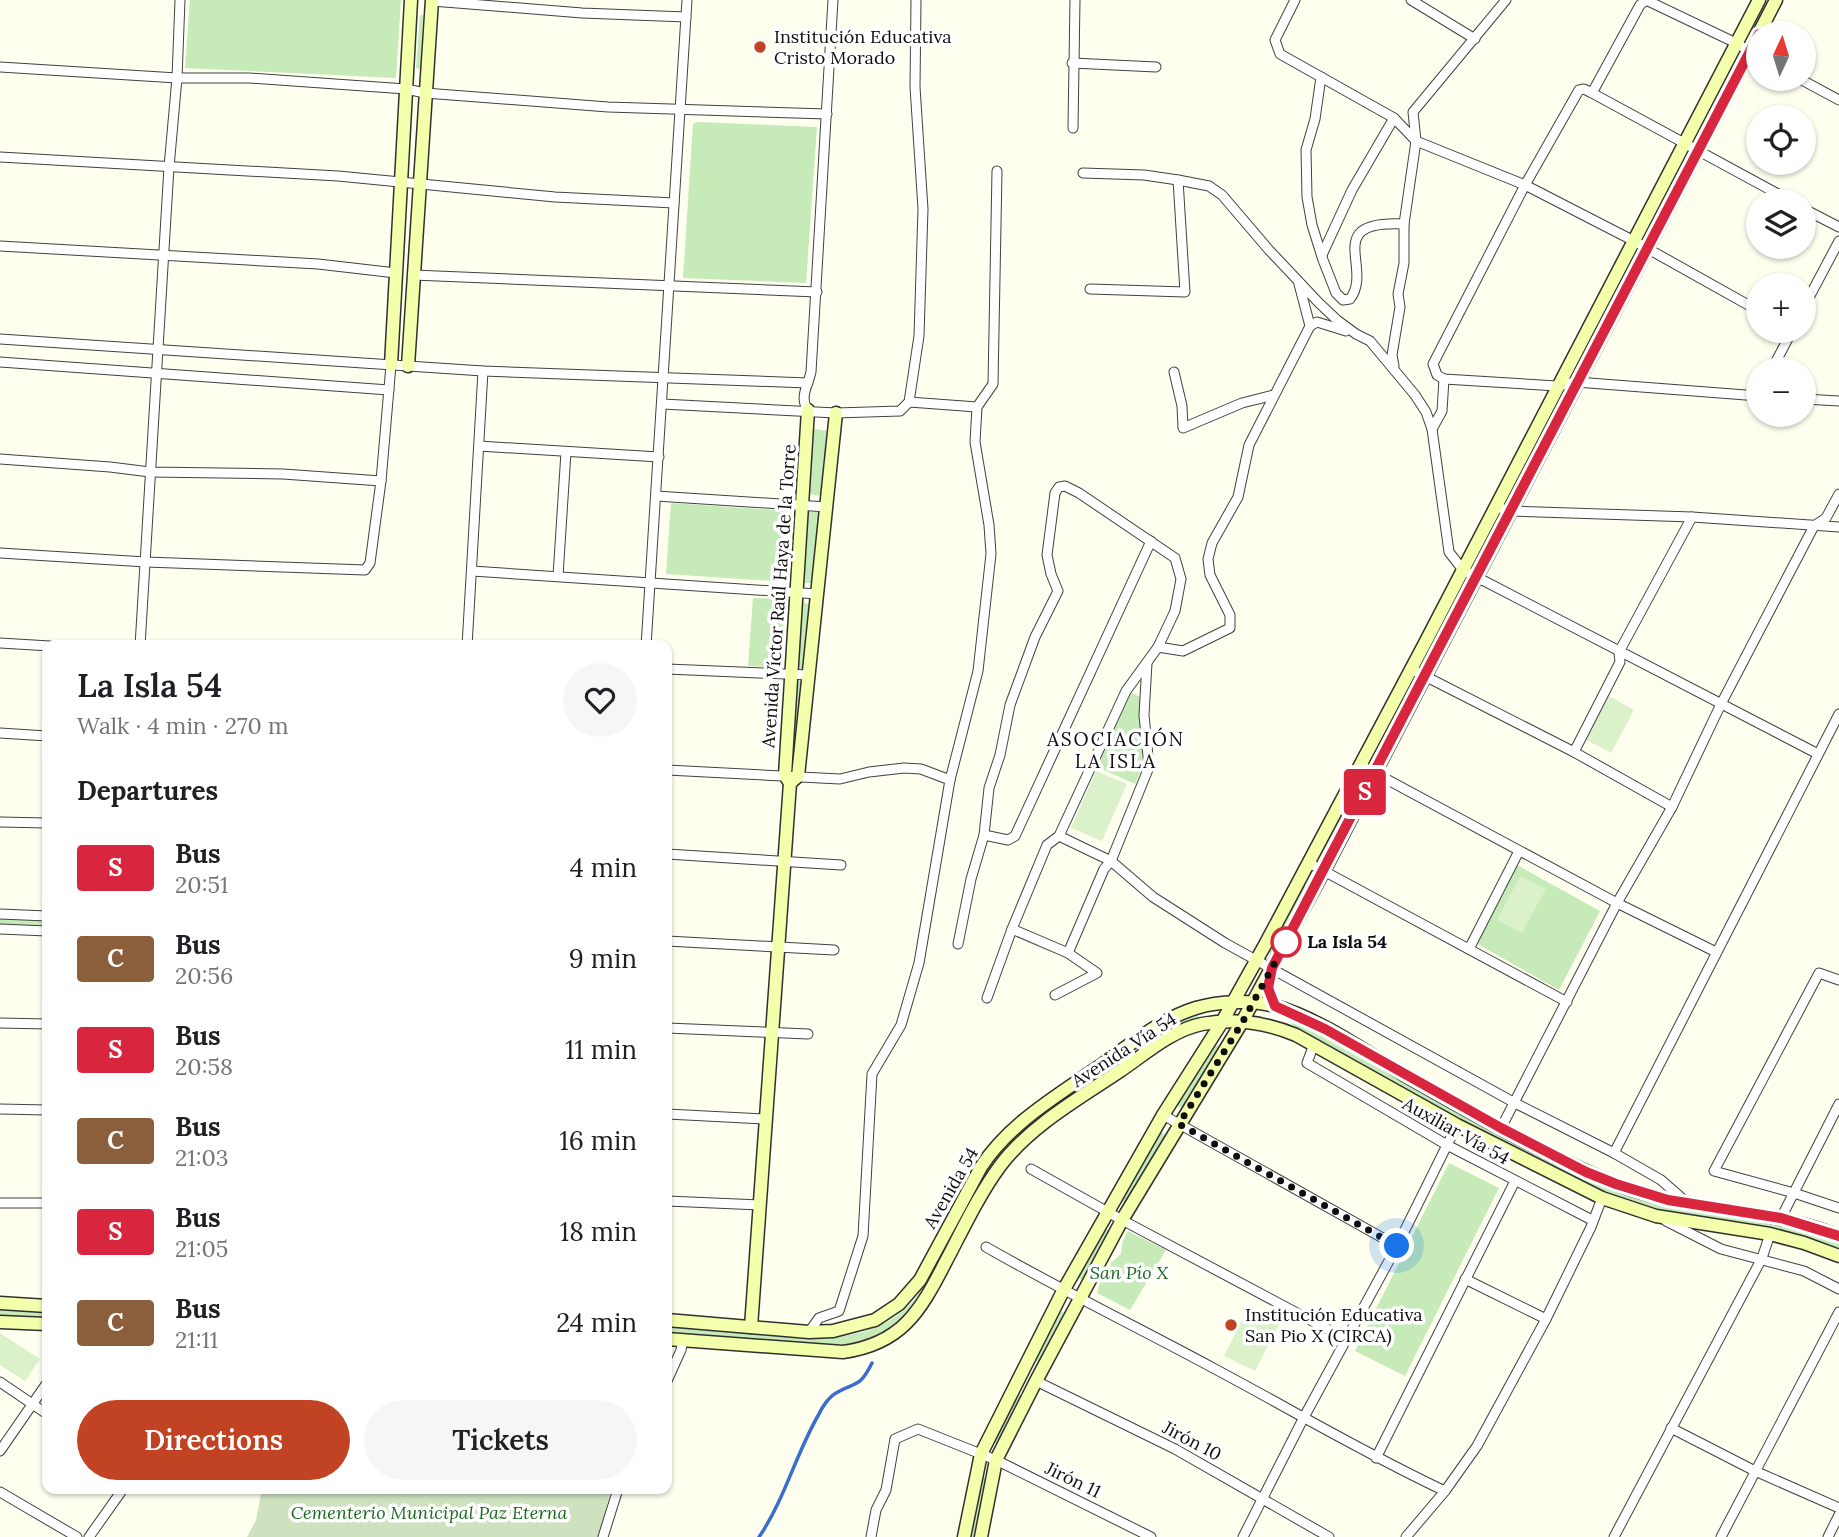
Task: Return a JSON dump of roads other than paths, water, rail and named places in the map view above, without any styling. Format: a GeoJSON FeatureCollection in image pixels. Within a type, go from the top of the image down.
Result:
{"type":"FeatureCollection","features":[{"type":"Feature","properties":{"kind":"street"},"geometry":{"type":"LineString","coordinates":[[140,640],[180,0]]}},
{"type":"Feature","properties":{"kind":"street"},"geometry":{"type":"LineString","coordinates":[[0,553],[146,562],[365,570],[370,563],[381,481],[389,390],[411,0]]}},
{"type":"Feature","properties":{"kind":"street"},"geometry":{"type":"LineString","coordinates":[[646,640],[687,0]]}},
{"type":"Feature","properties":{"kind":"street"},"geometry":{"type":"LineString","coordinates":[[808,410],[804,396],[811,372],[817,292],[833,0]]}},
{"type":"Feature","properties":{"kind":"street"},"geometry":{"type":"LineString","coordinates":[[662,404],[836,413],[900,411],[909,402],[919,336],[923,209],[915,86],[916,0]]}},
{"type":"Feature","properties":{"kind":"street"},"geometry":{"type":"LineString","coordinates":[[1073,128],[1075,0]]}},
{"type":"Feature","properties":{"kind":"street"},"geometry":{"type":"LineString","coordinates":[[1295,0],[1275,40],[1280,54],[1394,118],[1416,141],[1525,185],[1634,241],[1746,304]]}},
{"type":"Feature","properties":{"kind":"street"},"geometry":{"type":"LineString","coordinates":[[1411,0],[1475,39]]}},
{"type":"Feature","properties":{"kind":"street"},"geometry":{"type":"LineString","coordinates":[[1394,368],[1392,355],[1404,263],[1404,224],[1416,141],[1413,112],[1506,0]]}},
{"type":"Feature","properties":{"kind":"street"},"geometry":{"type":"LineString","coordinates":[[1592,93],[1640,5],[1646,0],[1746,49]]}},
{"type":"Feature","properties":{"kind":"street"},"geometry":{"type":"LineString","coordinates":[[964,1537],[981,1454],[1021,1373],[1108,1212],[1163,1115],[1222,1022],[1309,863],[1759,0]]}},
{"type":"Feature","properties":{"kind":"street"},"geometry":{"type":"LineString","coordinates":[[1765,21],[1776,0]]}},
{"type":"Feature","properties":{"kind":"street"},"geometry":{"type":"LineString","coordinates":[[408,366],[432,1],[582,13],[686,17]]}},
{"type":"Feature","properties":{"kind":"street"},"geometry":{"type":"LineString","coordinates":[[1072,64],[1156,67]]}},
{"type":"Feature","properties":{"kind":"street"},"geometry":{"type":"LineString","coordinates":[[0,67],[177,78],[249,78],[608,107],[827,114]]}},
{"type":"Feature","properties":{"kind":"street"},"geometry":{"type":"LineString","coordinates":[[981,1537],[996,1460],[1035,1381],[1122,1220],[1242,1023],[1272,968],[1646,248],[1746,68]]}},
{"type":"Feature","properties":{"kind":"street"},"geometry":{"type":"LineString","coordinates":[[1321,77],[1315,119],[1306,150],[1306,172],[1312,225],[1336,293],[1343,300],[1350,299],[1354,293],[1354,254],[1357,238],[1365,229],[1379,223],[1404,224]]}},
{"type":"Feature","properties":{"kind":"street"},"geometry":{"type":"LineString","coordinates":[[1816,88],[1839,100]]}},
{"type":"Feature","properties":{"kind":"street"},"geometry":{"type":"LineString","coordinates":[[1746,395],[1576,382],[1557,386],[1444,379],[1437,374],[1433,364],[1525,185],[1576,93],[1584,89],[1769,189]]}},
{"type":"Feature","properties":{"kind":"street"},"geometry":{"type":"LineString","coordinates":[[1322,255],[1352,190],[1394,118]]}},
{"type":"Feature","properties":{"kind":"street"},"geometry":{"type":"LineString","coordinates":[[0,157],[401,182],[555,197],[674,203]]}},
{"type":"Feature","properties":{"kind":"street"},"geometry":{"type":"LineString","coordinates":[[809,1332],[819,1318],[839,1311],[863,1236],[872,1074],[901,1025],[919,963],[950,780],[978,671],[991,554],[989,525],[975,442],[977,407],[993,384],[997,171]]}},
{"type":"Feature","properties":{"kind":"street"},"geometry":{"type":"LineString","coordinates":[[1083,173],[1144,175],[1209,186],[1222,195],[1336,320],[1356,334]]}},
{"type":"Feature","properties":{"kind":"street"},"geometry":{"type":"LineString","coordinates":[[1090,289],[1185,292],[1178,180]]}},
{"type":"Feature","properties":{"kind":"street"},"geometry":{"type":"LineString","coordinates":[[1816,215],[1839,227]]}},
{"type":"Feature","properties":{"kind":"street"},"geometry":{"type":"LineString","coordinates":[[1816,284],[1839,241]]}},
{"type":"Feature","properties":{"kind":"street"},"geometry":{"type":"LineString","coordinates":[[0,246],[318,264],[396,272]]}},
{"type":"Feature","properties":{"kind":"street"},"geometry":{"type":"LineString","coordinates":[[413,275],[817,292]]}},
{"type":"Feature","properties":{"kind":"street"},"geometry":{"type":"LineString","coordinates":[[1298,280],[1310,326]]}},
{"type":"Feature","properties":{"kind":"street"},"geometry":{"type":"LineString","coordinates":[[1158,647],[1182,650],[1230,628],[1230,615],[1210,575],[1208,559],[1212,543],[1238,497],[1249,445],[1274,395],[1310,326],[1324,322],[1370,341],[1394,368],[1426,412],[1432,429],[1449,552],[1463,570],[1818,754]]}},
{"type":"Feature","properties":{"kind":"street"},"geometry":{"type":"LineString","coordinates":[[0,339],[482,371],[808,383]]}},
{"type":"Feature","properties":{"kind":"street"},"geometry":{"type":"LineString","coordinates":[[0,362],[389,390]]}},
{"type":"Feature","properties":{"kind":"street"},"geometry":{"type":"LineString","coordinates":[[467,640],[482,371]]}},
{"type":"Feature","properties":{"kind":"street"},"geometry":{"type":"LineString","coordinates":[[1174,372],[1182,406],[1183,428],[1242,403],[1274,395]]}},
{"type":"Feature","properties":{"kind":"street"},"geometry":{"type":"LineString","coordinates":[[1432,429],[1442,411],[1444,379]]}},
{"type":"Feature","properties":{"kind":"street"},"geometry":{"type":"LineString","coordinates":[[1816,400],[1839,401]]}},
{"type":"Feature","properties":{"kind":"street"},"geometry":{"type":"LineString","coordinates":[[909,402],[977,407]]}},
{"type":"Feature","properties":{"kind":"street","name":"Avenida Víctor Raúl Haya de la Torre"},"geometry":{"type":"LineString","coordinates":[[791,778],[792,676],[808,410]]}},
{"type":"Feature","properties":{"kind":"street","name":"Avenida Víctor Raúl Haya de la Torre"},"geometry":{"type":"LineString","coordinates":[[791,778],[808,676],[836,413]]}},
{"type":"Feature","properties":{"kind":"street"},"geometry":{"type":"LineString","coordinates":[[479,446],[659,457]]}},
{"type":"Feature","properties":{"kind":"street"},"geometry":{"type":"LineString","coordinates":[[558,576],[566,452]]}},
{"type":"Feature","properties":{"kind":"street"},"geometry":{"type":"LineString","coordinates":[[0,459],[150,472],[282,474],[381,481]]}},
{"type":"Feature","properties":{"kind":"street"},"geometry":{"type":"LineString","coordinates":[[958,944],[971,879],[984,835],[989,788],[1000,755],[1010,705],[1035,637],[1058,591],[1051,574],[1048,555],[1055,493],[1059,487],[1065,486],[1175,558],[1181,579],[1180,590],[1175,611],[1158,647],[1126,691],[1059,836],[1047,845],[987,998]]}},
{"type":"Feature","properties":{"kind":"street"},"geometry":{"type":"LineString","coordinates":[[1501,1128],[1617,903],[1672,807],[1721,704],[1814,526],[1826,518],[1839,494]]}},
{"type":"Feature","properties":{"kind":"street"},"geometry":{"type":"LineString","coordinates":[[656,496],[827,506]]}},
{"type":"Feature","properties":{"kind":"street"},"geometry":{"type":"LineString","coordinates":[[1496,507],[1511,511],[1692,517],[1839,527]]}},
{"type":"Feature","properties":{"kind":"street"},"geometry":{"type":"LineString","coordinates":[[1574,752],[1620,662],[1619,652],[1692,517]]}},
{"type":"Feature","properties":{"kind":"street"},"geometry":{"type":"LineString","coordinates":[[984,835],[1008,840],[1015,836],[1151,541]]}},
{"type":"Feature","properties":{"kind":"street"},"geometry":{"type":"LineString","coordinates":[[472,572],[817,594]]}},
{"type":"Feature","properties":{"kind":"street"},"geometry":{"type":"LineString","coordinates":[[0,643],[42,646]]}},
{"type":"Feature","properties":{"kind":"street"},"geometry":{"type":"LineString","coordinates":[[1068,953],[1104,869],[1111,861],[1149,767],[1144,716],[1147,661]]}},
{"type":"Feature","properties":{"kind":"street"},"geometry":{"type":"LineString","coordinates":[[672,669],[808,676]]}},
{"type":"Feature","properties":{"kind":"street"},"geometry":{"type":"LineString","coordinates":[[1411,669],[1574,752],[1672,807]]}},
{"type":"Feature","properties":{"kind":"street"},"geometry":{"type":"LineString","coordinates":[[1614,1153],[1839,713]]}},
{"type":"Feature","properties":{"kind":"street"},"geometry":{"type":"LineString","coordinates":[[0,733],[42,736]]}},
{"type":"Feature","properties":{"kind":"street"},"geometry":{"type":"LineString","coordinates":[[1360,765],[1617,903],[1716,952]]}},
{"type":"Feature","properties":{"kind":"street"},"geometry":{"type":"LineString","coordinates":[[672,770],[840,779],[904,768],[921,769],[950,780]]}},
{"type":"Feature","properties":{"kind":"street"},"geometry":{"type":"LineString","coordinates":[[751,1328],[791,778]]}},
{"type":"Feature","properties":{"kind":"street"},"geometry":{"type":"LineString","coordinates":[[0,822],[42,823]]}},
{"type":"Feature","properties":{"kind":"street"},"geometry":{"type":"LineString","coordinates":[[1059,836],[1111,861],[1153,897],[1256,960],[1515,1103],[1614,1153],[1661,1180],[1688,1203]]}},
{"type":"Feature","properties":{"kind":"street"},"geometry":{"type":"LineString","coordinates":[[1469,949],[1519,851]]}},
{"type":"Feature","properties":{"kind":"street"},"geometry":{"type":"LineString","coordinates":[[672,854],[841,865]]}},
{"type":"Feature","properties":{"kind":"street"},"geometry":{"type":"LineString","coordinates":[[1309,863],[1567,1002]]}},
{"type":"Feature","properties":{"kind":"street"},"geometry":{"type":"LineString","coordinates":[[0,914],[42,916]]}},
{"type":"Feature","properties":{"kind":"street"},"geometry":{"type":"LineString","coordinates":[[0,929],[42,931]]}},
{"type":"Feature","properties":{"kind":"street"},"geometry":{"type":"LineString","coordinates":[[1012,929],[1068,953],[1097,973],[1055,995]]}},
{"type":"Feature","properties":{"kind":"street"},"geometry":{"type":"LineString","coordinates":[[672,941],[834,950]]}},
{"type":"Feature","properties":{"kind":"street"},"geometry":{"type":"LineString","coordinates":[[1272,968],[1268,988],[1275,1006]]}},
{"type":"Feature","properties":{"kind":"street"},"geometry":{"type":"LineString","coordinates":[[1839,980],[1819,973],[1714,1171],[1794,1192],[1839,1208]]}},
{"type":"Feature","properties":{"kind":"street","name":"Avenida 54"},"geometry":{"type":"LineString","coordinates":[[672,1320],[809,1332],[834,1331],[862,1324],[885,1314],[899,1304],[920,1280],[990,1154],[1030,1115],[1121,1051],[1177,1016],[1196,1008],[1232,1003],[1275,1006],[1329,1031],[1501,1128],[1586,1172],[1616,1184],[1647,1195],[1781,1218],[1839,1236]]}},
{"type":"Feature","properties":{"kind":"street","name":"Avenida Vía 54"},"geometry":{"type":"LineString","coordinates":[[672,1339],[843,1352],[868,1347],[889,1338],[919,1310],[985,1189],[1012,1151],[1041,1125],[1164,1041],[1189,1028],[1222,1022],[1279,1028],[1314,1044],[1457,1125],[1602,1198],[1656,1216],[1770,1234],[1839,1256]]}},
{"type":"Feature","properties":{"kind":"street"},"geometry":{"type":"LineString","coordinates":[[0,1023],[42,1024]]}},
{"type":"Feature","properties":{"kind":"street"},"geometry":{"type":"LineString","coordinates":[[672,1028],[808,1034]]}},
{"type":"Feature","properties":{"kind":"street","name":"Auxiliar Vía 54"},"geometry":{"type":"LineString","coordinates":[[1314,1044],[1307,1063],[1447,1145],[1592,1220]]}},
{"type":"Feature","properties":{"kind":"street"},"geometry":{"type":"LineString","coordinates":[[1781,1218],[1839,1104]]}},
{"type":"Feature","properties":{"kind":"street"},"geometry":{"type":"LineString","coordinates":[[0,1109],[42,1111]]}},
{"type":"Feature","properties":{"kind":"street"},"geometry":{"type":"LineString","coordinates":[[672,1114],[765,1119]]}},
{"type":"Feature","properties":{"kind":"street"},"geometry":{"type":"LineString","coordinates":[[1163,1115],[1397,1246]]}},
{"type":"Feature","properties":{"kind":"street"},"geometry":{"type":"LineString","coordinates":[[1243,1537],[1303,1419],[1397,1246],[1457,1125]]}},
{"type":"Feature","properties":{"kind":"street"},"geometry":{"type":"LineString","coordinates":[[1031,1169],[1346,1339]]}},
{"type":"Feature","properties":{"kind":"street"},"geometry":{"type":"LineString","coordinates":[[1376,1458],[1515,1181]]}},
{"type":"Feature","properties":{"kind":"street"},"geometry":{"type":"LineString","coordinates":[[1406,1537],[1445,1492],[1477,1446],[1546,1319],[1591,1227],[1602,1198]]}},
{"type":"Feature","properties":{"kind":"street"},"geometry":{"type":"LineString","coordinates":[[672,1200],[760,1205]]}},
{"type":"Feature","properties":{"kind":"street"},"geometry":{"type":"LineString","coordinates":[[0,1203],[42,1203]]}},
{"type":"Feature","properties":{"kind":"street"},"geometry":{"type":"LineString","coordinates":[[1656,1216],[1721,1248],[1804,1271],[1839,1289]]}},
{"type":"Feature","properties":{"kind":"street"},"geometry":{"type":"LineString","coordinates":[[1614,1537],[1762,1258],[1770,1234]]}},
{"type":"Feature","properties":{"kind":"street"},"geometry":{"type":"LineString","coordinates":[[986,1247],[1063,1292],[1079,1298],[1376,1458],[1445,1492]]}},
{"type":"Feature","properties":{"kind":"street"},"geometry":{"type":"LineString","coordinates":[[1465,1279],[1546,1319]]}},
{"type":"Feature","properties":{"kind":"street"},"geometry":{"type":"LineString","coordinates":[[0,1303],[42,1306]]}},
{"type":"Feature","properties":{"kind":"street"},"geometry":{"type":"LineString","coordinates":[[1721,1537],[1839,1312]]}},
{"type":"Feature","properties":{"kind":"street"},"geometry":{"type":"LineString","coordinates":[[0,1322],[42,1324]]}},
{"type":"Feature","properties":{"kind":"street"},"geometry":{"type":"LineString","coordinates":[[672,1370],[683,1340]]}},
{"type":"Feature","properties":{"kind":"street"},"geometry":{"type":"LineString","coordinates":[[1021,1373],[1035,1381]]}},
{"type":"Feature","properties":{"kind":"street","name":"Jirón 10"},"geometry":{"type":"LineString","coordinates":[[1035,1381],[1175,1449],[1329,1537]]}},
{"type":"Feature","properties":{"kind":"street"},"geometry":{"type":"LineString","coordinates":[[0,1382],[42,1410]]}},
{"type":"Feature","properties":{"kind":"street"},"geometry":{"type":"LineString","coordinates":[[0,1451],[42,1390]]}},
{"type":"Feature","properties":{"kind":"street"},"geometry":{"type":"LineString","coordinates":[[1671,1428],[1755,1471],[1839,1508]]}},
{"type":"Feature","properties":{"kind":"street","name":"Jirón 11"},"geometry":{"type":"LineString","coordinates":[[871,1537],[876,1510],[886,1490],[895,1439],[918,1429],[996,1460],[1152,1537]]}},
{"type":"Feature","properties":{"kind":"street"},"geometry":{"type":"LineString","coordinates":[[0,1492],[77,1537]]}},
{"type":"Feature","properties":{"kind":"street"},"geometry":{"type":"LineString","coordinates":[[89,1537],[119,1494]]}},
{"type":"Feature","properties":{"kind":"street"},"geometry":{"type":"LineString","coordinates":[[603,1537],[616,1494]]}},
{"type":"Feature","properties":{"kind":"street"},"geometry":{"type":"LineString","coordinates":[[1828,1537],[1839,1515]]}},
{"type":"Feature","properties":{"kind":"waterway"},"geometry":{"type":"LineString","coordinates":[[759,1537],[824,1405],[833,1395],[860,1381],[872,1363]]}},
{"type":"Feature","properties":{"kind":"place","name":"Institución Educativa Cristo Morado"},"geometry":{"type":"Point","coordinates":[760,47]}},
{"type":"Feature","properties":{"kind":"place","name":"La Isla 54"},"geometry":{"type":"Point","coordinates":[1286,942]}},
{"type":"Feature","properties":{"kind":"place","name":"Institución Educativa San Pio X (CIRCA)"},"geometry":{"type":"Point","coordinates":[1231,1325]}},
{"type":"Feature","properties":{"kind":"district","name":"ASOCIACIÓN LA ISLA"},"geometry":{"type":"Point","coordinates":[1116,750]}},
{"type":"Feature","properties":{"kind":"park label","name":"San Pío X"},"geometry":{"type":"Point","coordinates":[1129,1273]}},
{"type":"Feature","properties":{"kind":"park label","name":"Cementerio Municipal Paz Eterna"},"geometry":{"type":"Point","coordinates":[429,1513]}}]}
